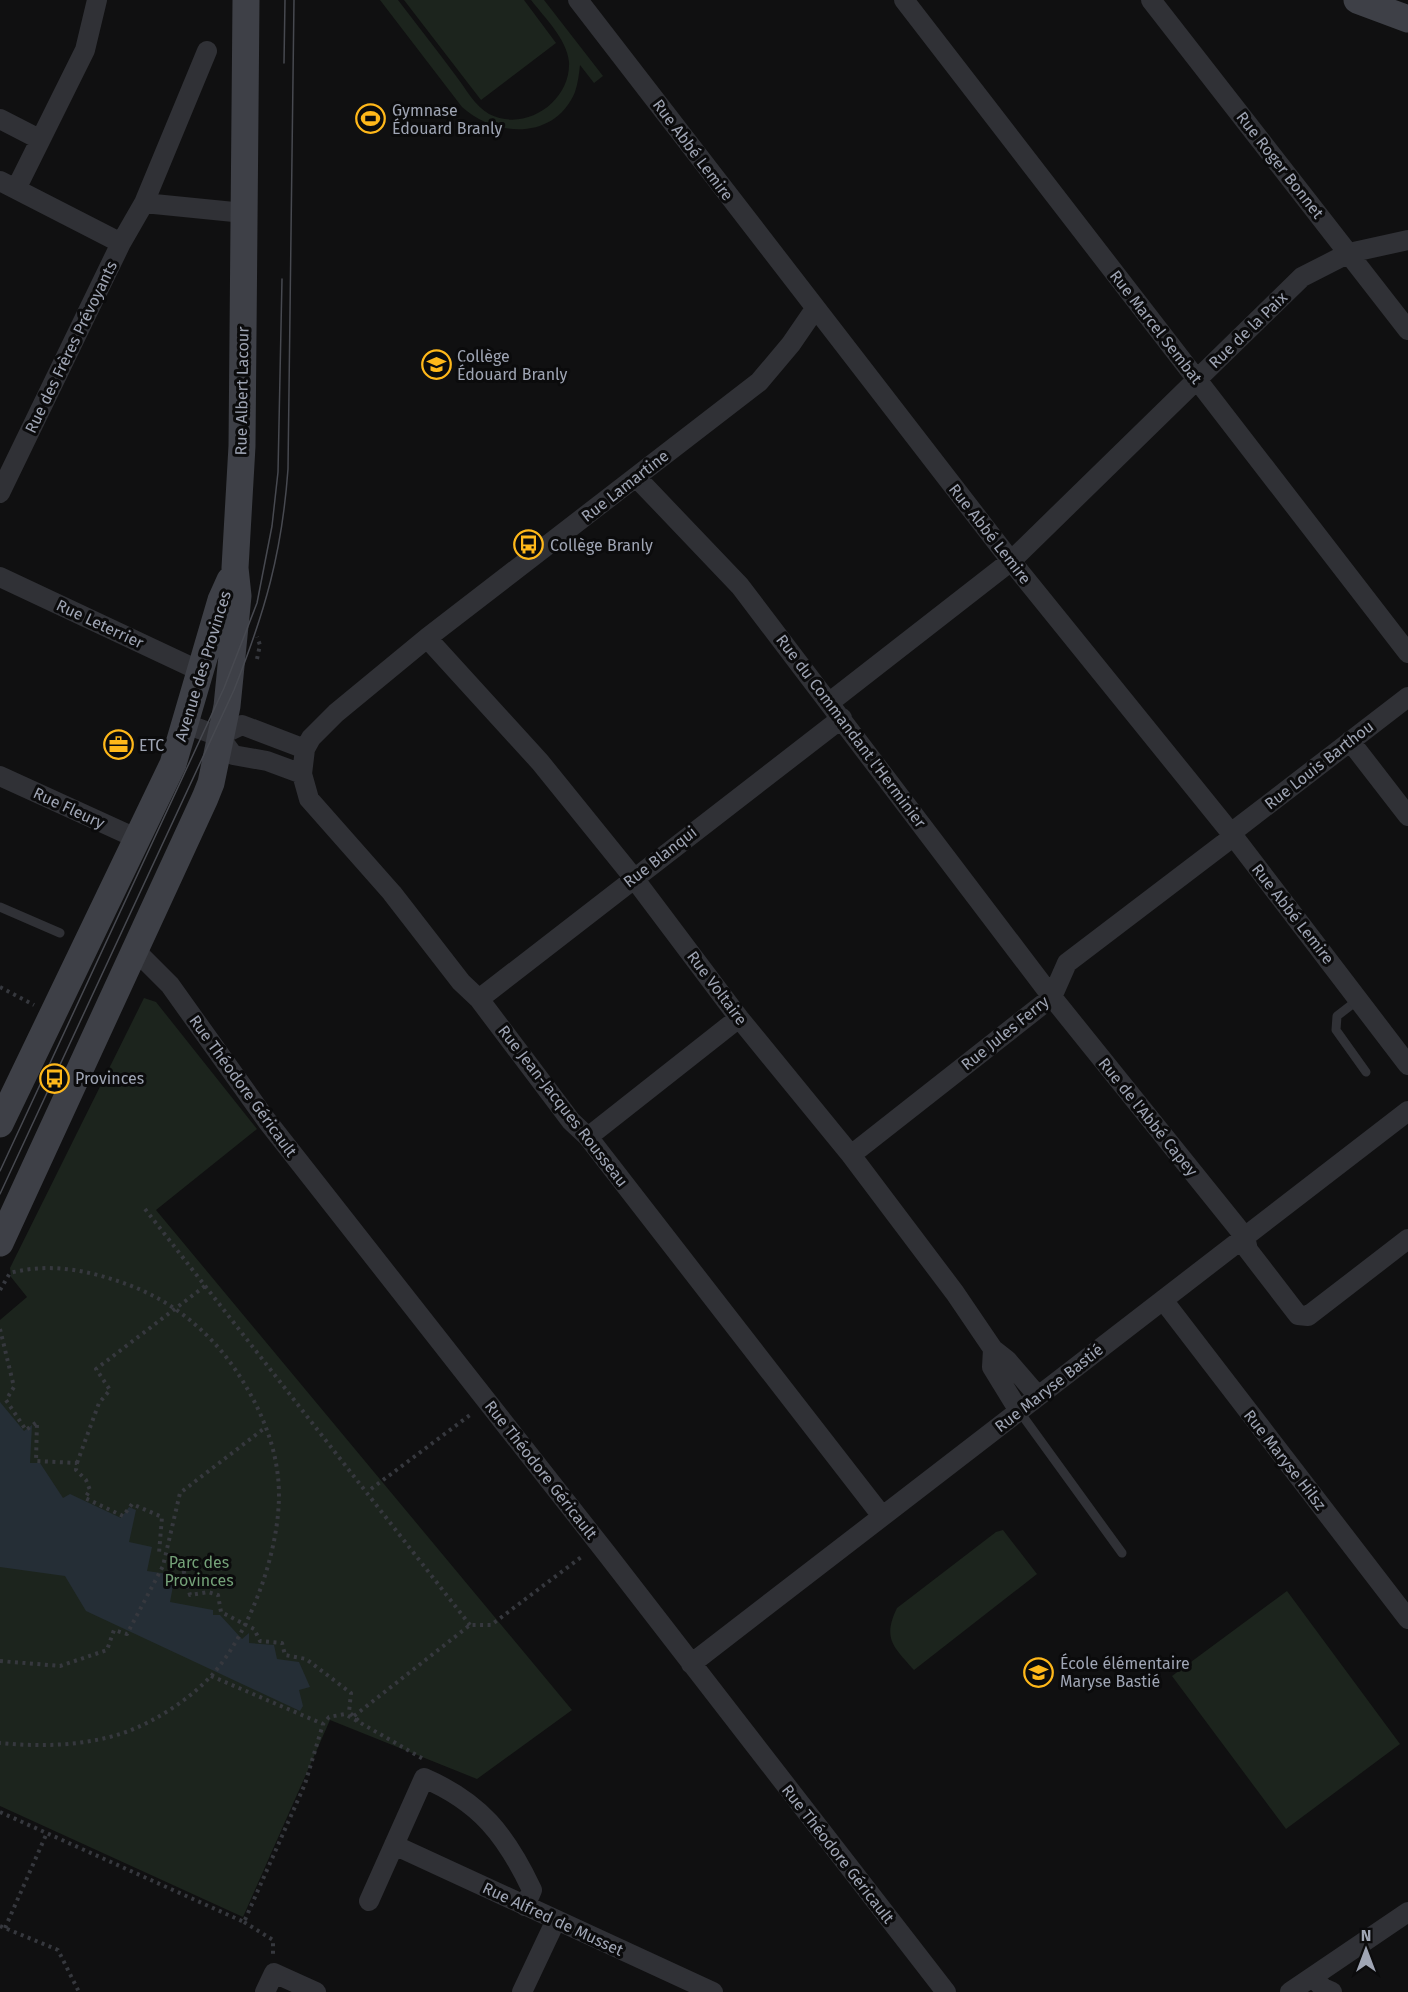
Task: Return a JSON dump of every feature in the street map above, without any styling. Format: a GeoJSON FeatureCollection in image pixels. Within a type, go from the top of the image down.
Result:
{"type":"FeatureCollection","features":[{"type":"Feature","properties":{"kind":"street"},"geometry":{"type":"LineString","coordinates":[[97,0],[85,50],[39,139],[8,185],[122,243]]}},
{"type":"Feature","properties":{"kind":"street","name":"Rue Albert Lacour"},"geometry":{"type":"LineString","coordinates":[[235,568],[242,446],[246,0]]}},
{"type":"Feature","properties":{"kind":"street","name":"Rue Abbé Lemire"},"geometry":{"type":"LineString","coordinates":[[578,0],[1011,561],[1231,833],[1408,1065]]}},
{"type":"Feature","properties":{"kind":"street","name":"Rue Marcel Sembat"},"geometry":{"type":"LineString","coordinates":[[904,0],[1408,654]]}},
{"type":"Feature","properties":{"kind":"street","name":"Rue Roger Bonnet"},"geometry":{"type":"LineString","coordinates":[[1151,0],[1408,330]]}},
{"type":"Feature","properties":{"kind":"street"},"geometry":{"type":"LineString","coordinates":[[1370,2],[1408,19]]}},
{"type":"Feature","properties":{"kind":"street"},"geometry":{"type":"LineString","coordinates":[[207,51],[144,202],[244,213]]}},
{"type":"Feature","properties":{"kind":"street"},"geometry":{"type":"LineString","coordinates":[[0,119],[39,139]]}},
{"type":"Feature","properties":{"kind":"street","name":"Rue des Frères Prévoyants"},"geometry":{"type":"LineString","coordinates":[[0,493],[144,202]]}},
{"type":"Feature","properties":{"kind":"street","name":"Rue de la Paix"},"geometry":{"type":"LineString","coordinates":[[1011,561],[1302,278],[1349,253],[1408,240]]}},
{"type":"Feature","properties":{"kind":"street","name":"Rue Lamartine"},"geometry":{"type":"LineString","coordinates":[[305,749],[311,738],[336,713],[427,638],[759,382],[791,344],[815,309]]}},
{"type":"Feature","properties":{"kind":"street","name":"Rue du Commandant l'Herminier"},"geometry":{"type":"LineString","coordinates":[[636,477],[740,586],[1052,997]]}},
{"type":"Feature","properties":{"kind":"street","name":"Rue Blanqui"},"geometry":{"type":"LineString","coordinates":[[479,999],[633,877],[836,710],[1011,561]]}},
{"type":"Feature","properties":{"kind":"street","name":"Avenue des Provinces"},"geometry":{"type":"LineString","coordinates":[[0,1124],[173,764],[221,600],[235,568]]}},
{"type":"Feature","properties":{"kind":"street","name":"Avenue des Provinces"},"geometry":{"type":"LineString","coordinates":[[0,1243],[211,783],[227,706],[238,596],[235,568]]}},
{"type":"Feature","properties":{"kind":"street","name":"Rue Leterrier"},"geometry":{"type":"LineString","coordinates":[[0,577],[200,671]]}},
{"type":"Feature","properties":{"kind":"street","name":"Rue Voltaire"},"geometry":{"type":"LineString","coordinates":[[427,638],[540,762],[633,877],[739,1018],[851,1155],[955,1293],[993,1349],[1007,1360],[1038,1396]]}},
{"type":"Feature","properties":{"kind":"street","name":"Rue Louis Barthou"},"geometry":{"type":"LineString","coordinates":[[1231,833],[1408,697]]}},
{"type":"Feature","properties":{"kind":"street"},"geometry":{"type":"LineString","coordinates":[[186,724],[219,736],[233,755],[267,761],[302,774],[305,749],[242,725],[219,736]]}},
{"type":"Feature","properties":{"kind":"street"},"geometry":{"type":"LineString","coordinates":[[1350,741],[1408,816]]}},
{"type":"Feature","properties":{"kind":"street","name":"Rue Jean-Jacques Rousseau"},"geometry":{"type":"LineString","coordinates":[[302,774],[309,799],[392,893],[461,982],[479,999],[571,1121],[588,1137],[882,1516]]}},
{"type":"Feature","properties":{"kind":"street","name":"Rue Fleury"},"geometry":{"type":"LineString","coordinates":[[0,776],[138,839]]}},
{"type":"Feature","properties":{"kind":"street","name":"Rue Jules Ferry"},"geometry":{"type":"LineString","coordinates":[[851,1155],[1052,997],[1067,963],[1226,842],[1231,833]]}},
{"type":"Feature","properties":{"kind":"street","name":"Rue Théodore Géricault"},"geometry":{"type":"LineString","coordinates":[[135,950],[170,985],[267,1121],[608,1554],[946,1992]]}},
{"type":"Feature","properties":{"kind":"street","name":"Rue de l'Abbé Capey"},"geometry":{"type":"LineString","coordinates":[[1052,997],[1245,1237],[1248,1250],[1298,1315],[1308,1316],[1408,1239]]}},
{"type":"Feature","properties":{"kind":"street"},"geometry":{"type":"LineString","coordinates":[[588,1137],[739,1018]]}},
{"type":"Feature","properties":{"kind":"street","name":"Rue Maryse Bastié"},"geometry":{"type":"LineString","coordinates":[[691,1664],[1408,1111]]}},
{"type":"Feature","properties":{"kind":"street","name":"Rue Maryse Hilsz"},"geometry":{"type":"LineString","coordinates":[[1163,1300],[1408,1619]]}},
{"type":"Feature","properties":{"kind":"street","name":"Rue Voltaire"},"geometry":{"type":"LineString","coordinates":[[993,1349],[992,1367],[1019,1411]]}},
{"type":"Feature","properties":{"kind":"street"},"geometry":{"type":"LineString","coordinates":[[369,1901],[423,1772],[476,1807],[516,1857],[532,1890],[525,1906]]}},
{"type":"Feature","properties":{"kind":"street","name":"Rue Alfred de Musset"},"geometry":{"type":"LineString","coordinates":[[394,1845],[712,1992]]}},
{"type":"Feature","properties":{"kind":"street"},"geometry":{"type":"LineString","coordinates":[[1290,1992],[1408,1912]]}},
{"type":"Feature","properties":{"kind":"street"},"geometry":{"type":"LineString","coordinates":[[522,1992],[556,1920]]}},
{"type":"Feature","properties":{"kind":"street"},"geometry":{"type":"LineString","coordinates":[[266,1992],[274,1966],[316,1992]]}},
{"type":"Feature","properties":{"kind":"street"},"geometry":{"type":"LineString","coordinates":[[1312,1977],[1323,1988],[1332,1992]]}},
{"type":"Feature","properties":{"kind":"lane"},"geometry":{"type":"LineString","coordinates":[[0,907],[60,933]]}},
{"type":"Feature","properties":{"kind":"lane"},"geometry":{"type":"LineString","coordinates":[[1359,999],[1337,1016],[1336,1030],[1366,1071]]}},
{"type":"Feature","properties":{"kind":"lane"},"geometry":{"type":"LineString","coordinates":[[1019,1411],[1122,1553]]}},
{"type":"Feature","properties":{"kind":"path"},"geometry":{"type":"LineString","coordinates":[[0,987],[52,1013]]}},
{"type":"Feature","properties":{"kind":"path"},"geometry":{"type":"LineString","coordinates":[[145,1209],[470,1625]]}},
{"type":"Feature","properties":{"kind":"path"},"geometry":{"type":"LineString","coordinates":[[0,1290],[10,1273],[34,1268],[70,1269],[102,1274],[140,1289],[175,1308],[200,1328],[226,1356],[249,1390],[266,1426],[275,1457],[279,1498],[267,1578],[227,1656],[211,1676],[169,1710],[126,1732],[77,1743],[22,1745],[0,1743]]}},
{"type":"Feature","properties":{"kind":"path"},"geometry":{"type":"LineString","coordinates":[[159,1553],[162,1517],[132,1504],[123,1516],[85,1498],[90,1490],[86,1480],[76,1470],[77,1463],[99,1403],[110,1390],[96,1369],[205,1286]]}},
{"type":"Feature","properties":{"kind":"path"},"geometry":{"type":"LineString","coordinates":[[0,1329],[14,1387],[6,1400],[26,1430],[37,1422],[36,1461],[77,1463]]}},
{"type":"Feature","properties":{"kind":"path"},"geometry":{"type":"LineString","coordinates":[[371,1489],[470,1415]]}},
{"type":"Feature","properties":{"kind":"path"},"geometry":{"type":"LineString","coordinates":[[0,1661],[60,1666],[107,1650],[114,1630],[127,1634],[163,1566],[180,1493],[266,1426]]}},
{"type":"Feature","properties":{"kind":"path"},"geometry":{"type":"LineString","coordinates":[[354,1716],[470,1625],[491,1624],[584,1555]]}},
{"type":"Feature","properties":{"kind":"path"},"geometry":{"type":"LineString","coordinates":[[174,1561],[182,1565],[190,1595],[208,1592],[218,1595],[221,1612],[254,1629],[260,1641],[282,1643],[285,1655],[306,1659],[351,1693],[350,1712],[369,1729]]}},
{"type":"Feature","properties":{"kind":"path"},"geometry":{"type":"LineString","coordinates":[[211,1676],[323,1724]]}},
{"type":"Feature","properties":{"kind":"path"},"geometry":{"type":"LineString","coordinates":[[244,1922],[305,1784],[323,1724],[330,1717],[345,1714],[426,1758],[423,1772]]}},
{"type":"Feature","properties":{"kind":"path"},"geometry":{"type":"LineString","coordinates":[[0,1811],[46,1835],[244,1922],[273,1940],[274,1966]]}},
{"type":"Feature","properties":{"kind":"path"},"geometry":{"type":"LineString","coordinates":[[5,1928],[46,1835]]}},
{"type":"Feature","properties":{"kind":"path"},"geometry":{"type":"LineString","coordinates":[[0,1926],[58,1950],[79,1992]]}},
{"type":"Feature","properties":{"kind":"green space"},"geometry":{"type":"Polygon","coordinates":[[[380,0],[398,0],[475,102],[484,111],[503,119],[531,116],[544,110],[563,89],[568,76],[569,62],[564,45],[531,0],[544,0],[603,76],[594,83],[580,65],[575,92],[566,108],[554,119],[539,126],[507,129],[491,124],[462,107],[380,0]]]}},
{"type":"Feature","properties":{"kind":"green space"},"geometry":{"type":"Polygon","coordinates":[[[404,0],[524,0],[556,43],[481,100],[404,0]]]}},
{"type":"Feature","properties":{"kind":"green space","name":"Parc des Provinces"},"geometry":{"type":"Polygon","coordinates":[[[144,998],[156,1002],[257,1129],[156,1210],[572,1710],[477,1779],[330,1720],[243,1917],[0,1806],[0,1320],[27,1297],[11,1277],[10,1268],[144,998]]]}},
{"type":"Feature","properties":{"kind":"green space"},"geometry":{"type":"Polygon","coordinates":[[[1003,1530],[1037,1574],[914,1670],[892,1642],[891,1628],[897,1608],[996,1532],[1003,1530]]]}},
{"type":"Feature","properties":{"kind":"green space"},"geometry":{"type":"Polygon","coordinates":[[[1287,1591],[1400,1744],[1286,1829],[1172,1676],[1287,1591]]]}},
{"type":"Feature","properties":{"kind":"shaded area"},"geometry":{"type":"Polygon","coordinates":[[[0,1402],[24,1431],[32,1425],[30,1463],[40,1463],[63,1498],[70,1494],[121,1518],[129,1507],[136,1510],[129,1542],[152,1547],[147,1571],[175,1575],[170,1602],[213,1610],[213,1615],[220,1615],[242,1639],[249,1633],[249,1643],[274,1645],[277,1659],[299,1662],[310,1687],[299,1690],[303,1706],[300,1711],[86,1611],[65,1576],[0,1567],[0,1402]]]}},
{"type":"Feature","properties":{"kind":"tram line"},"geometry":{"type":"LineString","coordinates":[[284,63],[285,0]]}},
{"type":"Feature","properties":{"kind":"tram line"},"geometry":{"type":"LineString","coordinates":[[0,1194],[234,690],[255,634],[270,582],[281,528],[288,469],[294,0]]}},
{"type":"Feature","properties":{"kind":"tram line"},"geometry":{"type":"LineString","coordinates":[[0,1171],[224,688],[257,603],[272,526],[278,472],[282,279]]}},
{"type":"Feature","properties":{"kind":"place","name":"Gymnase Édouard Branly"},"geometry":{"type":"Point","coordinates":[371,119]}},
{"type":"Feature","properties":{"kind":"place","name":"Collège Édouard Branly"},"geometry":{"type":"Point","coordinates":[436,365]}},
{"type":"Feature","properties":{"kind":"place","name":"Collège Branly"},"geometry":{"type":"Point","coordinates":[529,545]}},
{"type":"Feature","properties":{"kind":"place","name":"ETC"},"geometry":{"type":"Point","coordinates":[118,745]}},
{"type":"Feature","properties":{"kind":"place","name":"Provinces"},"geometry":{"type":"Point","coordinates":[54,1078]}},
{"type":"Feature","properties":{"kind":"place","name":"École élémentaire Maryse Bastié"},"geometry":{"type":"Point","coordinates":[1039,1672]}}]}
